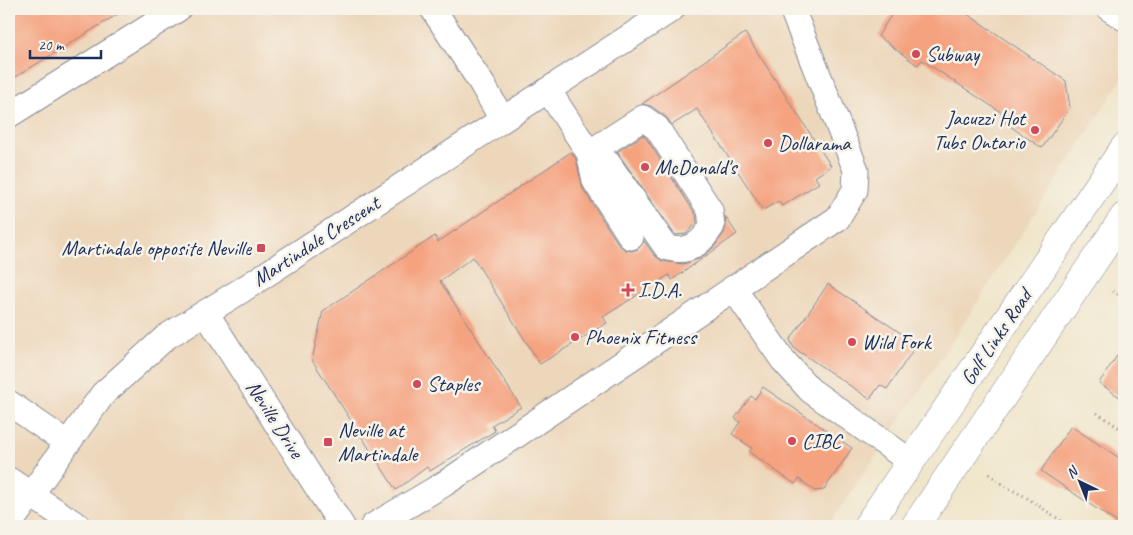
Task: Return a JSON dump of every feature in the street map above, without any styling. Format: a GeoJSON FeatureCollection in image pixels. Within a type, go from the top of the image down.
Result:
{"type":"FeatureCollection","features":[{"type":"Feature","properties":{"kind":"main road","name":"Golf Links Road"},"geometry":{"type":"LineString","coordinates":[[868,526],[1124,148]]}},
{"type":"Feature","properties":{"kind":"main road","name":"Golf Links Road"},"geometry":{"type":"LineString","coordinates":[[915,526],[1124,217]]}},
{"type":"Feature","properties":{"kind":"street"},"geometry":{"type":"LineString","coordinates":[[9,115],[178,9]]}},
{"type":"Feature","properties":{"kind":"street"},"geometry":{"type":"LineString","coordinates":[[433,9],[480,81],[502,120]]}},
{"type":"Feature","properties":{"kind":"street","name":"Martindale Crescent"},"geometry":{"type":"LineString","coordinates":[[9,525],[103,394],[166,337],[206,313],[672,9]]}},
{"type":"Feature","properties":{"kind":"street"},"geometry":{"type":"LineString","coordinates":[[373,526],[444,484],[838,218],[855,190],[856,170],[792,9]]}},
{"type":"Feature","properties":{"kind":"street"},"geometry":{"type":"LineString","coordinates":[[1110,9],[1124,18]]}},
{"type":"Feature","properties":{"kind":"street"},"geometry":{"type":"LineString","coordinates":[[548,90],[589,153],[595,181],[631,237]]}},
{"type":"Feature","properties":{"kind":"street"},"geometry":{"type":"LineString","coordinates":[[644,118],[657,128],[710,210],[712,226],[704,239],[684,251],[666,247],[608,163],[589,153],[644,118]]}},
{"type":"Feature","properties":{"kind":"street"},"geometry":{"type":"LineString","coordinates":[[733,288],[783,360],[810,390],[911,462]]}},
{"type":"Feature","properties":{"kind":"street","name":"Neville Drive"},"geometry":{"type":"LineString","coordinates":[[206,313],[342,526]]}},
{"type":"Feature","properties":{"kind":"street"},"geometry":{"type":"LineString","coordinates":[[9,403],[67,443]]}},
{"type":"Feature","properties":{"kind":"street"},"geometry":{"type":"LineString","coordinates":[[9,480],[78,526]]}},
{"type":"Feature","properties":{"kind":"path"},"geometry":{"type":"LineString","coordinates":[[1113,291],[1124,298]]}},
{"type":"Feature","properties":{"kind":"path"},"geometry":{"type":"LineString","coordinates":[[1096,413],[1124,431]]}},
{"type":"Feature","properties":{"kind":"path"},"geometry":{"type":"LineString","coordinates":[[989,474],[1006,487],[1024,496],[1069,526]]}},
{"type":"Feature","properties":{"kind":"shaded area"},"geometry":{"type":"Polygon","coordinates":[[[9,9],[1124,9],[1124,76],[927,380],[828,526],[9,526],[9,9]]]}},
{"type":"Feature","properties":{"kind":"building"},"geometry":{"type":"Polygon","coordinates":[[[9,9],[126,9],[9,81],[9,9]]]}},
{"type":"Feature","properties":{"kind":"building"},"geometry":{"type":"Polygon","coordinates":[[[895,9],[960,9],[1066,81],[1070,108],[1042,148],[1004,122],[1008,117],[922,60],[917,65],[878,36],[895,9]]]}},
{"type":"Feature","properties":{"kind":"building","name":"Dollarama"},"geometry":{"type":"Polygon","coordinates":[[[745,33],[831,166],[815,177],[819,183],[782,206],[779,201],[763,210],[697,109],[672,125],[666,117],[651,106],[642,104],[745,33]]]}},
{"type":"Feature","properties":{"kind":"building","name":"McDonald's"},"geometry":{"type":"Polygon","coordinates":[[[643,135],[696,215],[697,222],[686,234],[675,235],[617,152],[643,135]]]}},
{"type":"Feature","properties":{"kind":"building"},"geometry":{"type":"Polygon","coordinates":[[[571,152],[576,159],[583,189],[619,245],[625,250],[632,251],[638,249],[644,241],[654,255],[662,261],[683,264],[701,258],[714,247],[724,233],[726,225],[725,216],[737,234],[672,280],[669,275],[603,317],[607,323],[540,364],[473,257],[440,281],[521,407],[492,425],[495,431],[430,471],[427,467],[396,490],[312,360],[323,311],[435,236],[438,242],[571,152]]]}},
{"type":"Feature","properties":{"kind":"building","name":"Wild Fork"},"geometry":{"type":"Polygon","coordinates":[[[828,284],[917,344],[887,389],[880,385],[870,399],[794,348],[790,340],[828,284]]]}},
{"type":"Feature","properties":{"kind":"building"},"geometry":{"type":"Polygon","coordinates":[[[1124,345],[1124,400],[1099,383],[1124,345]]]}},
{"type":"Feature","properties":{"kind":"building","name":"CIBC"},"geometry":{"type":"Polygon","coordinates":[[[763,387],[852,448],[824,490],[815,491],[799,479],[795,484],[749,452],[752,448],[732,434],[740,422],[735,418],[751,396],[755,399],[763,387]]]}},
{"type":"Feature","properties":{"kind":"building"},"geometry":{"type":"Polygon","coordinates":[[[1071,426],[1124,461],[1124,526],[1041,471],[1071,426]]]}},
{"type":"Feature","properties":{"kind":"place","name":"Subway"},"geometry":{"type":"Point","coordinates":[916,54]}},
{"type":"Feature","properties":{"kind":"place","name":"Jacuzzi Hot Tubs Ontario"},"geometry":{"type":"Point","coordinates":[1035,130]}},
{"type":"Feature","properties":{"kind":"place","name":"Dollarama"},"geometry":{"type":"Point","coordinates":[768,143]}},
{"type":"Feature","properties":{"kind":"place","name":"McDonald's"},"geometry":{"type":"Point","coordinates":[645,167]}},
{"type":"Feature","properties":{"kind":"place","name":"Martindale opposite Neville"},"geometry":{"type":"Point","coordinates":[261,248]}},
{"type":"Feature","properties":{"kind":"place","name":"I.D.A."},"geometry":{"type":"Point","coordinates":[628,290]}},
{"type":"Feature","properties":{"kind":"place","name":"Phoenix Fitness"},"geometry":{"type":"Point","coordinates":[575,337]}},
{"type":"Feature","properties":{"kind":"place","name":"Wild Fork"},"geometry":{"type":"Point","coordinates":[852,342]}},
{"type":"Feature","properties":{"kind":"place","name":"Staples"},"geometry":{"type":"Point","coordinates":[417,384]}},
{"type":"Feature","properties":{"kind":"place","name":"CIBC"},"geometry":{"type":"Point","coordinates":[792,441]}},
{"type":"Feature","properties":{"kind":"place","name":"Neville at Martindale"},"geometry":{"type":"Point","coordinates":[328,442]}}]}
